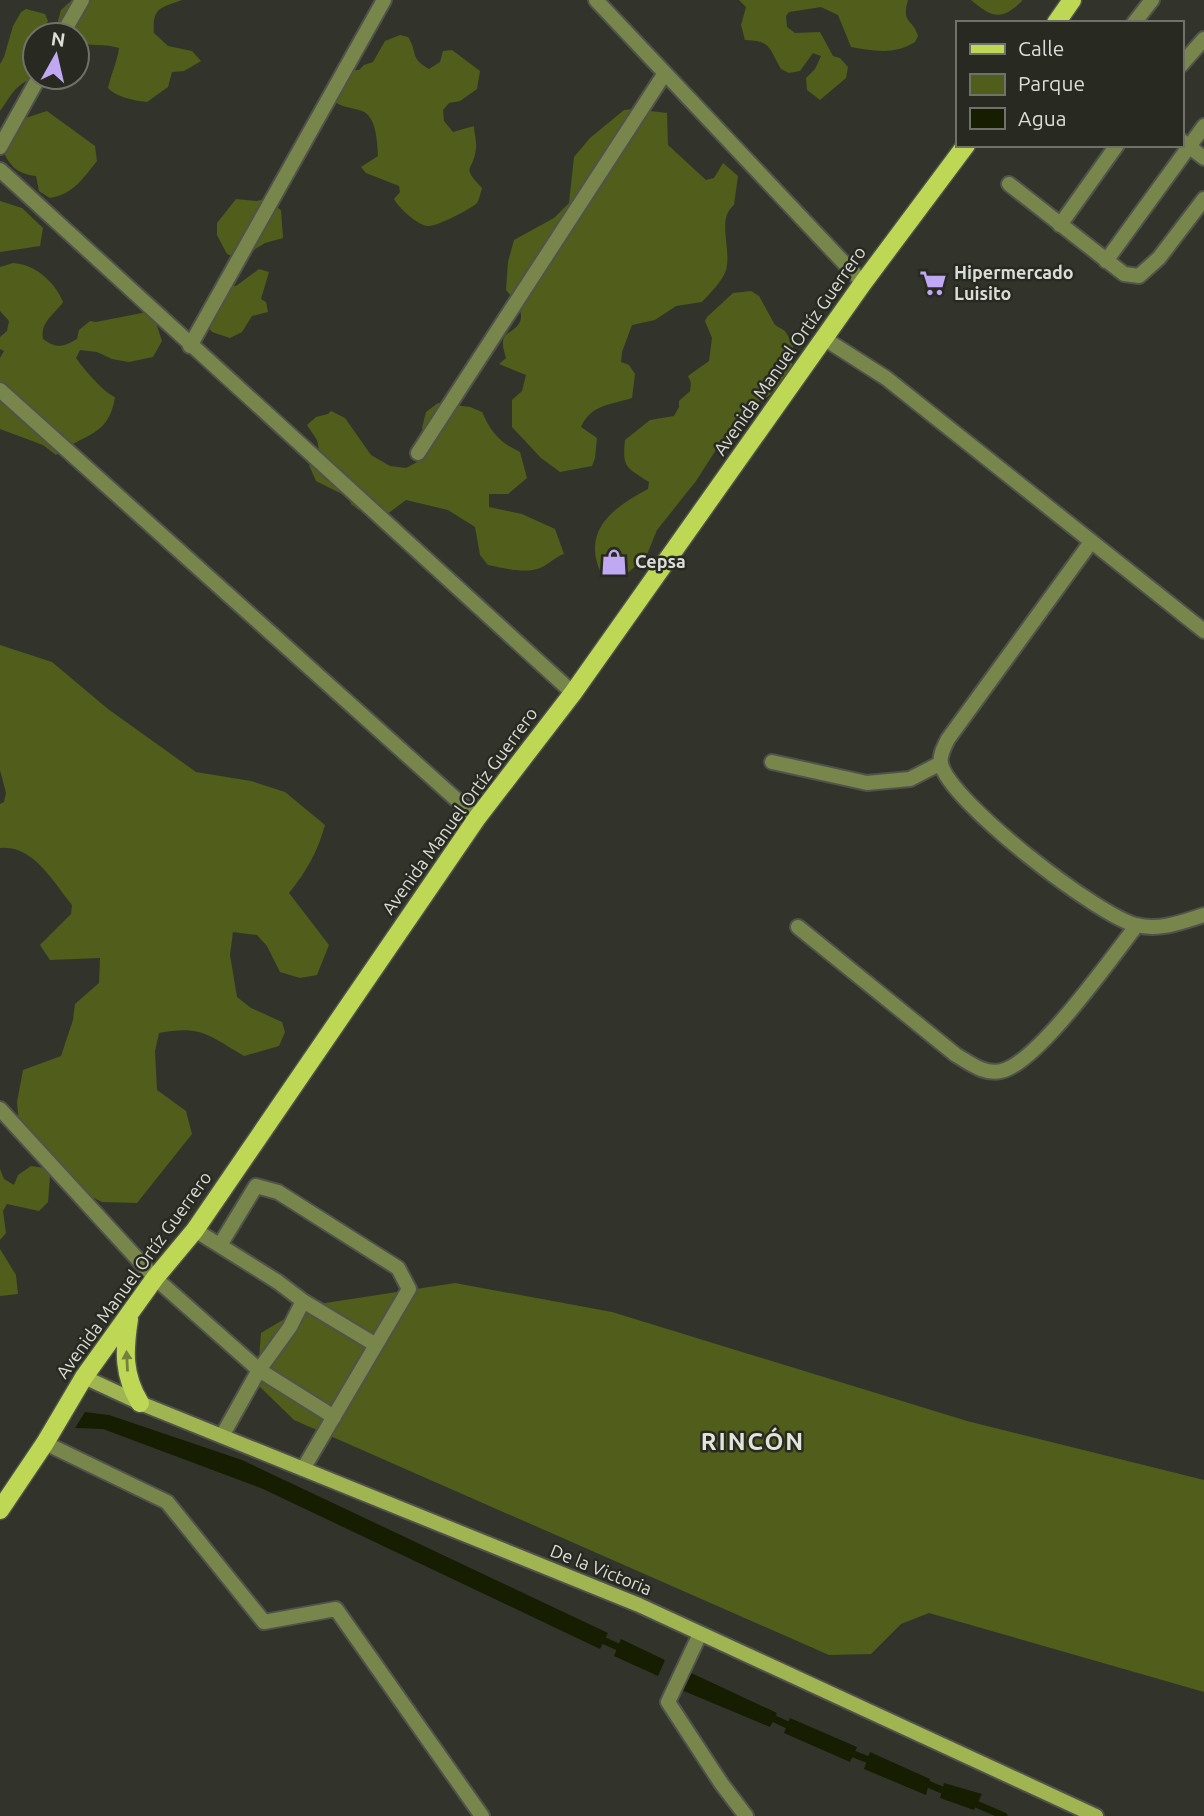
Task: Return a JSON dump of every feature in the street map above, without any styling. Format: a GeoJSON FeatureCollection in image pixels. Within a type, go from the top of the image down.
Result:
{"type":"FeatureCollection","features":[{"type":"Feature","properties":{"kind":"main road"},"geometry":{"type":"LineString","coordinates":[[1057,21],[1072,0]]}},
{"type":"Feature","properties":{"kind":"main road","name":"Avenida Manuel Ortíz Guerrero"},"geometry":{"type":"LineString","coordinates":[[0,1510],[45,1443],[84,1377],[155,1278],[195,1230],[477,818],[573,693],[863,283],[965,147]]}},
{"type":"Feature","properties":{"kind":"main road"},"geometry":{"type":"LineString","coordinates":[[130,1316],[125,1361],[129,1385],[140,1403]]}},
{"type":"Feature","properties":{"kind":"main road","name":"De la Victoria"},"geometry":{"type":"LineString","coordinates":[[84,1377],[140,1403],[639,1605],[1096,1816]]}},
{"type":"Feature","properties":{"kind":"street"},"geometry":{"type":"LineString","coordinates":[[70,21],[82,0]]}},
{"type":"Feature","properties":{"kind":"street"},"geometry":{"type":"LineString","coordinates":[[190,346],[384,0]]}},
{"type":"Feature","properties":{"kind":"street"},"geometry":{"type":"LineString","coordinates":[[596,0],[863,283]]}},
{"type":"Feature","properties":{"kind":"street"},"geometry":{"type":"LineString","coordinates":[[1136,21],[1152,0]]}},
{"type":"Feature","properties":{"kind":"street"},"geometry":{"type":"LineString","coordinates":[[1183,63],[1204,38]]}},
{"type":"Feature","properties":{"kind":"street"},"geometry":{"type":"LineString","coordinates":[[418,453],[665,73]]}},
{"type":"Feature","properties":{"kind":"street"},"geometry":{"type":"LineString","coordinates":[[0,147],[31,91]]}},
{"type":"Feature","properties":{"kind":"street"},"geometry":{"type":"LineString","coordinates":[[1204,126],[1185,143],[1204,158]]}},
{"type":"Feature","properties":{"kind":"street"},"geometry":{"type":"LineString","coordinates":[[1060,225],[1117,147]]}},
{"type":"Feature","properties":{"kind":"street"},"geometry":{"type":"LineString","coordinates":[[1106,261],[1182,147]]}},
{"type":"Feature","properties":{"kind":"street"},"geometry":{"type":"LineString","coordinates":[[0,170],[573,693]]}},
{"type":"Feature","properties":{"kind":"street"},"geometry":{"type":"LineString","coordinates":[[1009,184],[1124,274],[1139,276],[1159,258],[1204,199]]}},
{"type":"Feature","properties":{"kind":"street"},"geometry":{"type":"LineString","coordinates":[[825,339],[886,378],[1204,631]]}},
{"type":"Feature","properties":{"kind":"street"},"geometry":{"type":"LineString","coordinates":[[0,390],[477,818]]}},
{"type":"Feature","properties":{"kind":"street"},"geometry":{"type":"LineString","coordinates":[[1091,542],[948,739],[941,764],[948,778],[1000,832],[1043,867],[1120,920],[1153,928],[1170,926],[1204,915]]}},
{"type":"Feature","properties":{"kind":"street"},"geometry":{"type":"LineString","coordinates":[[772,762],[867,783],[910,779],[941,764]]}},
{"type":"Feature","properties":{"kind":"street"},"geometry":{"type":"LineString","coordinates":[[799,927],[956,1055],[983,1071],[998,1072],[1012,1068],[1064,1019],[1137,925]]}},
{"type":"Feature","properties":{"kind":"street"},"geometry":{"type":"LineString","coordinates":[[0,1109],[155,1278],[259,1370],[334,1417]]}},
{"type":"Feature","properties":{"kind":"street"},"geometry":{"type":"LineString","coordinates":[[220,1245],[256,1186],[278,1192],[398,1268],[409,1289],[303,1469]]}},
{"type":"Feature","properties":{"kind":"street"},"geometry":{"type":"LineString","coordinates":[[195,1230],[376,1345]]}},
{"type":"Feature","properties":{"kind":"street"},"geometry":{"type":"LineString","coordinates":[[222,1436],[259,1370],[290,1327],[303,1301]]}},
{"type":"Feature","properties":{"kind":"street"},"geometry":{"type":"LineString","coordinates":[[45,1443],[167,1502],[264,1622],[336,1609],[482,1816]]}},
{"type":"Feature","properties":{"kind":"street"},"geometry":{"type":"LineString","coordinates":[[699,1634],[668,1702],[721,1783],[747,1816]]}},
{"type":"Feature","properties":{"kind":"green space"},"geometry":{"type":"Polygon","coordinates":[[[72,0],[182,0],[159,10],[154,18],[154,33],[168,46],[192,51],[201,61],[184,71],[172,72],[168,87],[147,102],[116,94],[108,88],[119,48],[91,45],[91,21],[58,21],[61,10],[72,0]]]}},
{"type":"Feature","properties":{"kind":"green space"},"geometry":{"type":"Polygon","coordinates":[[[739,0],[908,0],[907,17],[918,36],[915,42],[900,49],[876,51],[851,47],[838,15],[821,7],[789,12],[786,16],[787,27],[795,33],[820,32],[833,56],[840,58],[848,67],[846,78],[820,100],[807,90],[806,78],[815,69],[821,56],[813,53],[800,71],[789,73],[781,69],[765,44],[745,40],[741,25],[746,7],[739,0]]]}},
{"type":"Feature","properties":{"kind":"green space"},"geometry":{"type":"Polygon","coordinates":[[[971,0],[1022,1],[1008,12],[996,15],[985,11],[971,0]]]}},
{"type":"Feature","properties":{"kind":"green space"},"geometry":{"type":"Polygon","coordinates":[[[26,9],[45,14],[48,21],[21,21],[21,85],[0,111],[0,64],[13,26],[21,12],[26,9]]]}},
{"type":"Feature","properties":{"kind":"green space"},"geometry":{"type":"Polygon","coordinates":[[[400,35],[408,37],[416,58],[429,69],[440,62],[443,51],[452,50],[480,71],[477,89],[460,101],[449,103],[443,110],[444,121],[453,132],[474,126],[476,149],[470,172],[482,188],[480,196],[477,203],[468,209],[432,226],[419,223],[400,207],[394,199],[400,192],[399,186],[366,173],[361,167],[378,156],[371,119],[362,111],[332,100],[352,70],[359,70],[373,62],[385,41],[400,35]]]}},
{"type":"Feature","properties":{"kind":"green space"},"geometry":{"type":"Polygon","coordinates":[[[624,110],[667,113],[668,145],[706,180],[714,178],[723,163],[738,176],[734,205],[726,218],[726,270],[719,283],[702,302],[676,306],[655,320],[632,325],[621,362],[629,365],[635,374],[632,398],[602,406],[585,419],[581,427],[597,438],[592,466],[560,472],[541,458],[512,427],[512,400],[522,391],[526,375],[499,364],[506,358],[504,337],[521,319],[519,309],[506,290],[508,262],[514,240],[554,218],[569,203],[574,157],[590,138],[624,110]]]}},
{"type":"Feature","properties":{"kind":"green space"},"geometry":{"type":"Polygon","coordinates":[[[47,111],[95,146],[97,161],[72,189],[50,198],[39,191],[36,176],[22,173],[13,167],[0,146],[7,124],[47,111]]]}},
{"type":"Feature","properties":{"kind":"green space"},"geometry":{"type":"Polygon","coordinates":[[[236,199],[265,199],[281,210],[283,238],[265,243],[239,259],[227,254],[217,235],[217,223],[236,199]]]}},
{"type":"Feature","properties":{"kind":"green space"},"geometry":{"type":"Polygon","coordinates":[[[0,201],[22,208],[43,228],[40,246],[0,252],[0,201]]]}},
{"type":"Feature","properties":{"kind":"green space"},"geometry":{"type":"Polygon","coordinates":[[[13,263],[29,267],[43,275],[63,302],[44,328],[43,339],[48,342],[60,346],[72,342],[77,339],[79,330],[90,321],[152,311],[162,341],[153,357],[129,362],[112,359],[97,352],[80,350],[76,358],[100,386],[115,397],[112,410],[101,427],[56,455],[43,445],[0,429],[0,358],[4,351],[0,349],[0,337],[7,331],[9,321],[0,311],[0,267],[13,263]]]}},
{"type":"Feature","properties":{"kind":"green space"},"geometry":{"type":"Polygon","coordinates":[[[259,269],[269,272],[261,299],[266,302],[268,312],[252,316],[242,332],[230,338],[212,332],[205,323],[231,286],[236,286],[259,269]]]}},
{"type":"Feature","properties":{"kind":"green space"},"geometry":{"type":"Polygon","coordinates":[[[751,291],[759,296],[775,325],[785,331],[793,344],[792,367],[770,395],[742,411],[737,417],[696,481],[657,530],[646,557],[624,576],[601,573],[596,558],[598,532],[613,512],[648,489],[649,482],[631,470],[625,462],[625,440],[650,420],[674,416],[679,401],[690,391],[688,376],[709,361],[712,338],[705,321],[707,317],[733,293],[751,291]]]}},
{"type":"Feature","properties":{"kind":"green space"},"geometry":{"type":"Polygon","coordinates":[[[438,403],[470,407],[482,412],[496,436],[520,452],[527,478],[508,494],[489,494],[489,507],[522,514],[555,529],[564,554],[534,570],[514,570],[488,565],[480,555],[475,527],[448,510],[406,500],[386,515],[359,510],[351,504],[350,498],[316,481],[309,465],[320,454],[317,440],[307,425],[316,417],[331,411],[345,418],[371,455],[390,466],[406,468],[421,460],[428,441],[422,428],[426,412],[438,403]]]}},
{"type":"Feature","properties":{"kind":"green space"},"geometry":{"type":"Polygon","coordinates":[[[0,645],[52,662],[108,709],[196,772],[251,781],[285,792],[325,825],[311,861],[289,893],[329,945],[317,975],[300,978],[280,972],[267,946],[257,935],[233,932],[230,955],[237,997],[251,1008],[282,1022],[285,1032],[279,1046],[244,1056],[196,1031],[159,1033],[155,1051],[157,1090],[186,1111],[192,1134],[137,1203],[102,1202],[86,1194],[20,1134],[17,1102],[23,1070],[61,1056],[73,1020],[75,1004],[99,983],[100,958],[50,960],[40,945],[71,914],[72,905],[32,858],[12,848],[0,848],[0,804],[4,802],[6,793],[0,770],[0,645]]]}},
{"type":"Feature","properties":{"kind":"green space"},"geometry":{"type":"Polygon","coordinates":[[[31,1166],[45,1168],[50,1176],[48,1202],[39,1211],[7,1204],[3,1211],[6,1233],[0,1240],[0,1169],[4,1179],[14,1185],[18,1175],[31,1166]]]}},
{"type":"Feature","properties":{"kind":"green space"},"geometry":{"type":"Polygon","coordinates":[[[0,1249],[16,1275],[18,1294],[0,1296],[0,1249]]]}},
{"type":"Feature","properties":{"kind":"green space"},"geometry":{"type":"Polygon","coordinates":[[[455,1283],[612,1312],[967,1421],[1204,1480],[1204,1692],[929,1613],[901,1624],[871,1654],[829,1655],[294,1420],[257,1384],[261,1333],[306,1306],[455,1283]]]}},
{"type":"Feature","properties":{"kind":"water"},"geometry":{"type":"Polygon","coordinates":[[[85,1412],[109,1415],[242,1460],[608,1633],[600,1649],[261,1488],[103,1429],[75,1428],[85,1412]]]}},
{"type":"Feature","properties":{"kind":"water"},"geometry":{"type":"Polygon","coordinates":[[[621,1639],[665,1660],[658,1676],[614,1656],[621,1639]]]}},
{"type":"Feature","properties":{"kind":"water"},"geometry":{"type":"Polygon","coordinates":[[[687,1671],[777,1713],[770,1727],[679,1689],[687,1671]]]}},
{"type":"Feature","properties":{"kind":"water"},"geometry":{"type":"Polygon","coordinates":[[[790,1718],[857,1747],[850,1762],[784,1733],[790,1718]]]}},
{"type":"Feature","properties":{"kind":"water"},"geometry":{"type":"Polygon","coordinates":[[[870,1752],[930,1779],[926,1795],[864,1769],[870,1752]]]}},
{"type":"Feature","properties":{"kind":"water"},"geometry":{"type":"Polygon","coordinates":[[[944,1783],[982,1794],[974,1810],[940,1798],[944,1783]]]}},
{"type":"Feature","properties":{"kind":"pier"},"geometry":{"type":"Polygon","coordinates":[[[30,1393],[33,1398],[7,1442],[3,1443],[0,1441],[0,1433],[30,1393]]]}},
{"type":"Feature","properties":{"kind":"waterway"},"geometry":{"type":"LineString","coordinates":[[598,1638],[625,1650]]}},
{"type":"Feature","properties":{"kind":"waterway"},"geometry":{"type":"LineString","coordinates":[[766,1715],[794,1728]]}},
{"type":"Feature","properties":{"kind":"waterway"},"geometry":{"type":"LineString","coordinates":[[846,1751],[874,1762]]}},
{"type":"Feature","properties":{"kind":"waterway"},"geometry":{"type":"LineString","coordinates":[[921,1781],[949,1793]]}},
{"type":"Feature","properties":{"kind":"waterway"},"geometry":{"type":"LineString","coordinates":[[969,1801],[1004,1816]]}},
{"type":"Feature","properties":{"kind":"place","name":"Hipermercado Luisito"},"geometry":{"type":"Point","coordinates":[933,283]}},
{"type":"Feature","properties":{"kind":"place","name":"Cepsa"},"geometry":{"type":"Point","coordinates":[614,562]}},
{"type":"Feature","properties":{"kind":"district","name":"RINCÓN"},"geometry":{"type":"Point","coordinates":[753,1442]}}]}
